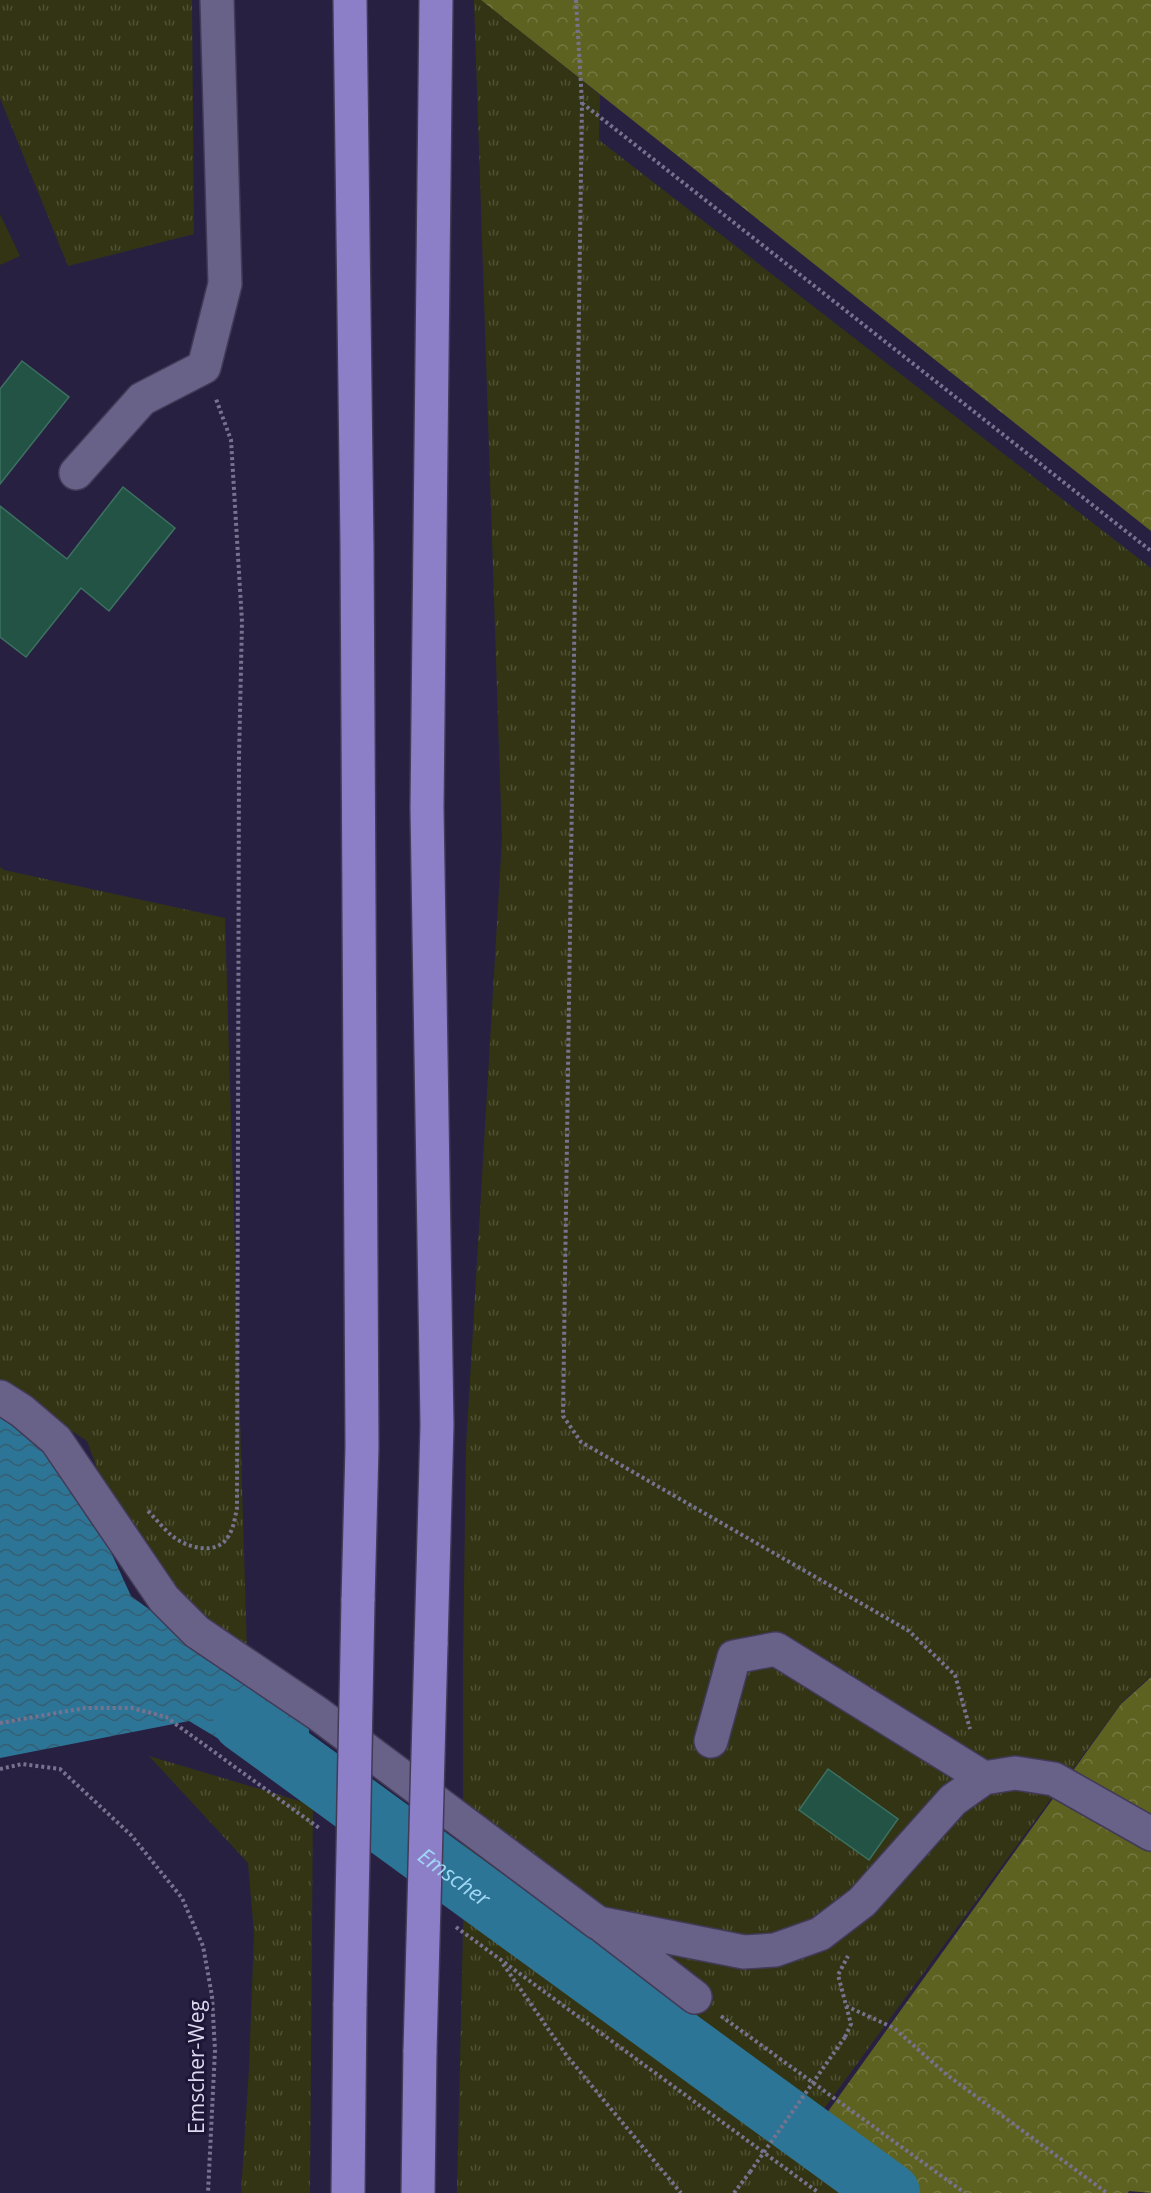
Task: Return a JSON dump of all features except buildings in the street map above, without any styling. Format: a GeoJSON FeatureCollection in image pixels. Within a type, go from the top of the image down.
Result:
{"type":"FeatureCollection","features":[{"type":"Feature","properties":{"kind":"highway"},"geometry":{"type":"LineString","coordinates":[[348,2193],[362,1447],[358,581],[350,0]]}},
{"type":"Feature","properties":{"kind":"highway"},"geometry":{"type":"LineString","coordinates":[[418,2193],[437,1425],[427,808],[436,0]]}},
{"type":"Feature","properties":{"kind":"lane"},"geometry":{"type":"LineString","coordinates":[[76,473],[142,399],[204,367],[225,284],[217,0]]}},
{"type":"Feature","properties":{"kind":"lane"},"geometry":{"type":"LineString","coordinates":[[0,1397],[22,1411],[56,1440],[164,1599],[197,1632],[317,1713],[695,1997]]}},
{"type":"Feature","properties":{"kind":"lane"},"geometry":{"type":"LineString","coordinates":[[711,1741],[734,1658],[776,1649],[984,1778]]}},
{"type":"Feature","properties":{"kind":"lane"},"geometry":{"type":"LineString","coordinates":[[598,1923],[744,1952],[775,1950],[820,1934],[862,1902],[953,1800],[984,1778],[1015,1773],[1054,1779],[1151,1834]]}},
{"type":"Feature","properties":{"kind":"path"},"geometry":{"type":"LineString","coordinates":[[576,0],[582,103],[563,1416],[581,1442],[909,1631],[955,1675],[984,1778]]}},
{"type":"Feature","properties":{"kind":"path"},"geometry":{"type":"LineString","coordinates":[[582,103],[1151,551]]}},
{"type":"Feature","properties":{"kind":"path"},"geometry":{"type":"LineString","coordinates":[[147,1510],[172,1537],[190,1547],[208,1549],[222,1544],[229,1537],[237,1508],[239,759],[242,622],[231,440],[204,367]]}},
{"type":"Feature","properties":{"kind":"path","name":"Emscher-Weg"},"geometry":{"type":"LineString","coordinates":[[0,1769],[22,1764],[60,1769],[132,1835],[182,1898],[203,1946],[212,1996],[215,2050],[208,2193]]}},
{"type":"Feature","properties":{"kind":"path"},"geometry":{"type":"LineString","coordinates":[[734,2193],[845,2037],[851,2024],[838,1975],[851,1950]]}},
{"type":"Feature","properties":{"kind":"path"},"geometry":{"type":"LineString","coordinates":[[500,1959],[567,2056],[681,2193]]}},
{"type":"Feature","properties":{"kind":"path"},"geometry":{"type":"LineString","coordinates":[[695,1997],[965,2193]]}},
{"type":"Feature","properties":{"kind":"path"},"geometry":{"type":"LineString","coordinates":[[846,2006],[894,2028],[948,2075],[1107,2193]]}},
{"type":"Feature","properties":{"kind":"green space"},"geometry":{"type":"Polygon","coordinates":[[[0,0],[192,0],[194,234],[68,266],[0,98],[0,0]]]}},
{"type":"Feature","properties":{"kind":"green space"},"geometry":{"type":"Polygon","coordinates":[[[474,0],[481,0],[600,95],[599,140],[1151,568],[1151,1676],[1122,1702],[807,2132],[891,2193],[457,2193],[464,1887],[797,2125],[463,1875],[466,1447],[502,839],[474,0]]]}},
{"type":"Feature","properties":{"kind":"green space"},"geometry":{"type":"Polygon","coordinates":[[[481,0],[1151,0],[1151,531],[481,0]]]}},
{"type":"Feature","properties":{"kind":"green space"},"geometry":{"type":"Polygon","coordinates":[[[0,214],[20,256],[0,265],[0,214]]]}},
{"type":"Feature","properties":{"kind":"green space"},"geometry":{"type":"Polygon","coordinates":[[[0,867],[4,870],[225,918],[247,1652],[199,1613],[165,1581],[106,1493],[87,1441],[0,1384],[0,867]]]}},
{"type":"Feature","properties":{"kind":"green space"},"geometry":{"type":"Polygon","coordinates":[[[1151,1677],[1151,2193],[1129,2191],[1128,2193],[900,2193],[814,2131],[1121,1704],[1151,1677]]]}},
{"type":"Feature","properties":{"kind":"green space"},"geometry":{"type":"Polygon","coordinates":[[[149,1756],[313,1805],[310,2193],[241,2193],[254,1934],[248,1863],[149,1756]]]}},
{"type":"Feature","properties":{"kind":"water"},"geometry":{"type":"Polygon","coordinates":[[[0,1411],[37,1438],[93,1513],[131,1596],[309,1727],[309,1793],[189,1721],[0,1758],[0,1411]]]}},
{"type":"Feature","properties":{"kind":"waterway","name":"Emscher"},"geometry":{"type":"LineString","coordinates":[[243,1722],[890,2193]]}}]}
